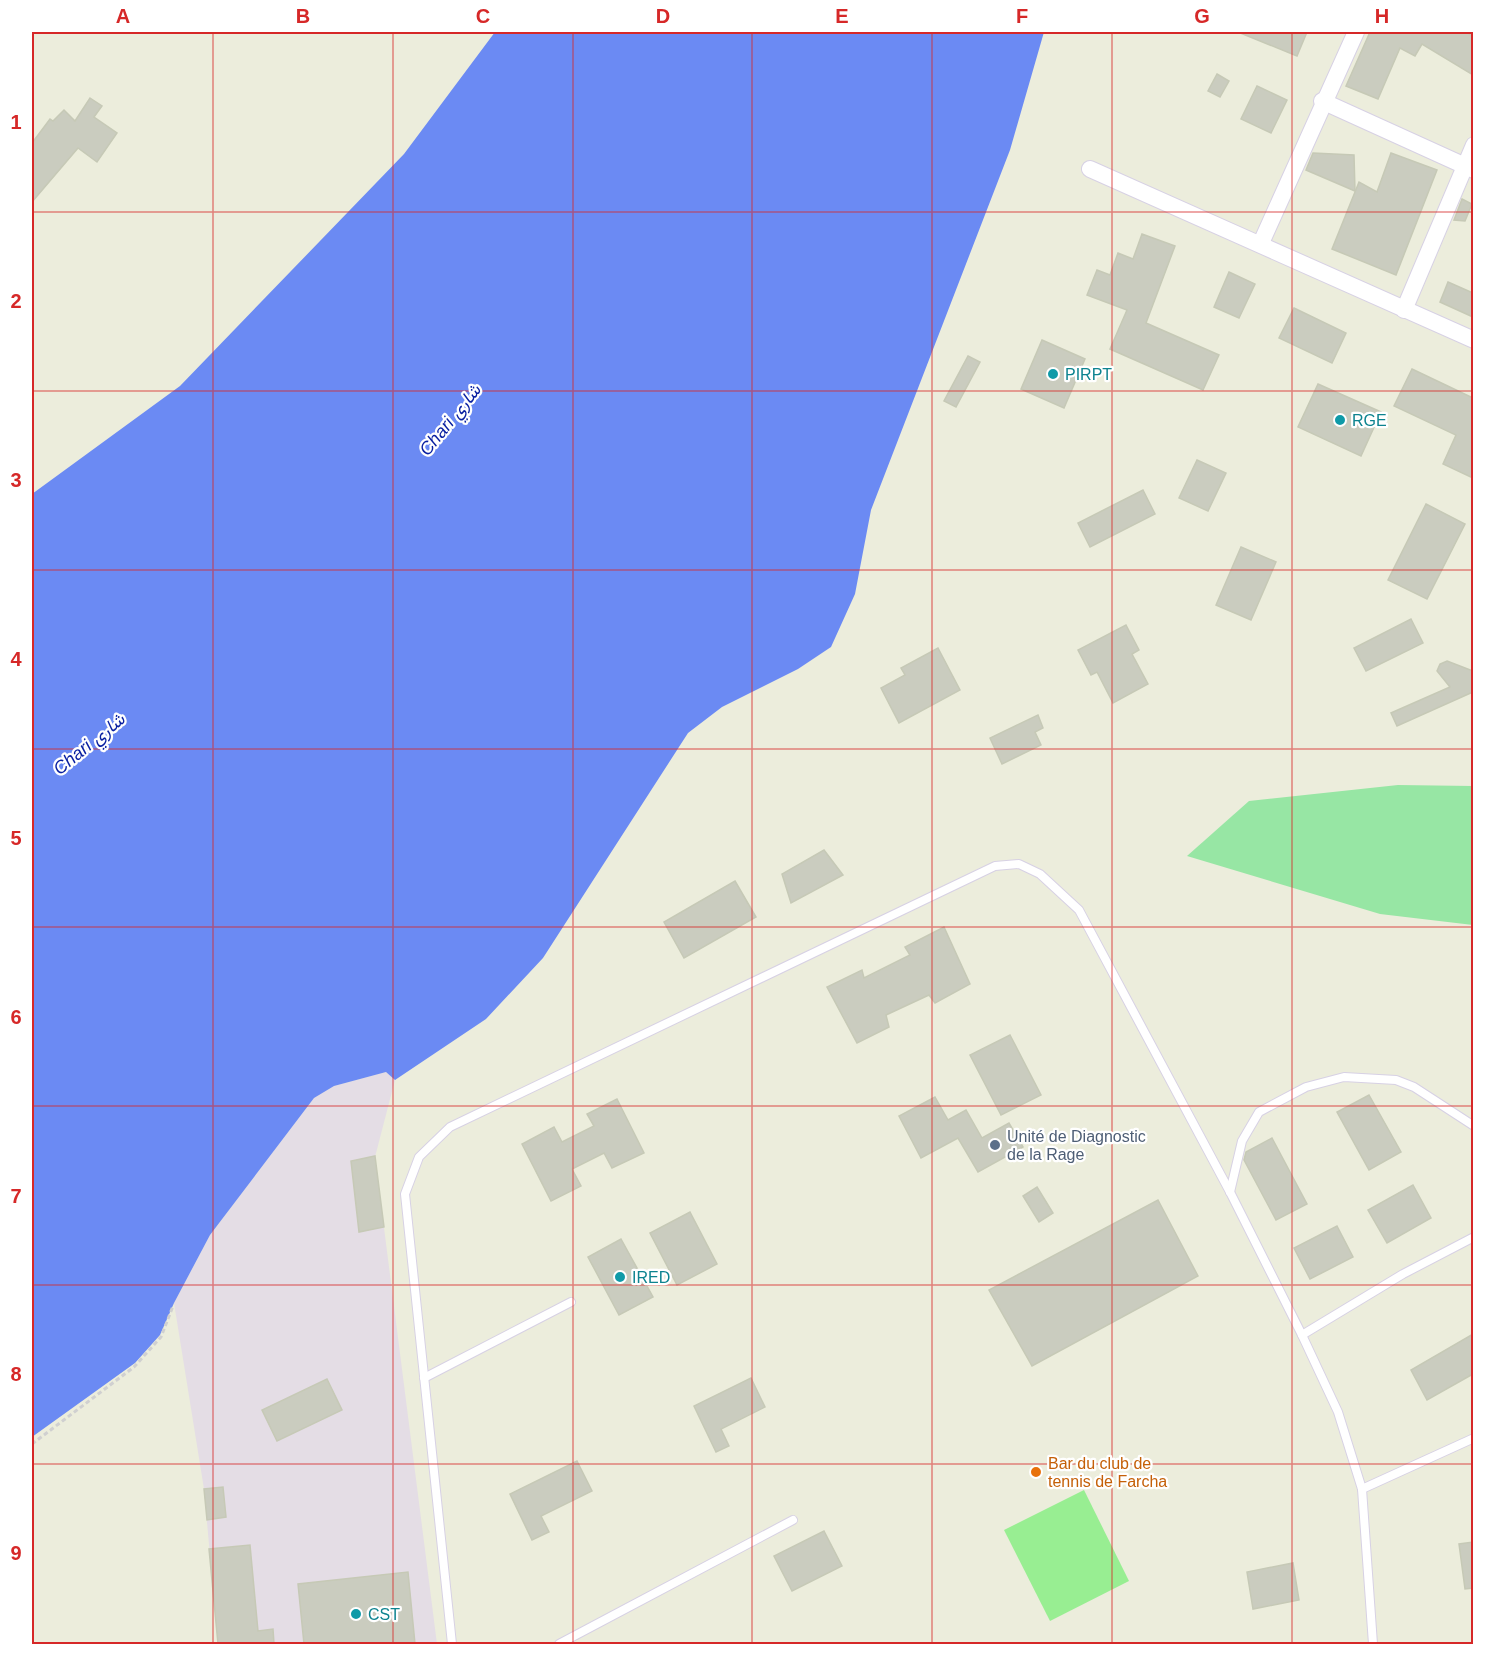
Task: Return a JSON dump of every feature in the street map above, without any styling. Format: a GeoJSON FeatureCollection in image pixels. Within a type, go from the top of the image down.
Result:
{"type":"FeatureCollection","features":[{"type":"Feature","properties":{"kind":"street"},"geometry":{"type":"LineString","coordinates":[[1261,243],[1322,101],[1356,32]]}},
{"type":"Feature","properties":{"kind":"street"},"geometry":{"type":"LineString","coordinates":[[1322,101],[1470,168]]}},
{"type":"Feature","properties":{"kind":"street"},"geometry":{"type":"LineString","coordinates":[[1404,310],[1470,168],[1473,145]]}},
{"type":"Feature","properties":{"kind":"street"},"geometry":{"type":"LineString","coordinates":[[1090,170],[1261,243],[1473,340]]}},
{"type":"Feature","properties":{"kind":"lane"},"geometry":{"type":"LineString","coordinates":[[452,1644],[405,1194],[418,1157],[450,1126],[995,866],[1019,864],[1040,874],[1079,910],[1230,1192],[1338,1412],[1362,1490],[1373,1644]]}},
{"type":"Feature","properties":{"kind":"lane"},"geometry":{"type":"LineString","coordinates":[[1230,1192],[1242,1141],[1259,1112],[1306,1087],[1344,1077],[1396,1080],[1414,1087],[1473,1125]]}},
{"type":"Feature","properties":{"kind":"lane"},"geometry":{"type":"LineString","coordinates":[[1302,1335],[1403,1274],[1473,1237]]}},
{"type":"Feature","properties":{"kind":"lane"},"geometry":{"type":"LineString","coordinates":[[424,1378],[571,1302]]}},
{"type":"Feature","properties":{"kind":"lane"},"geometry":{"type":"LineString","coordinates":[[1362,1490],[1473,1438]]}},
{"type":"Feature","properties":{"kind":"lane"},"geometry":{"type":"LineString","coordinates":[[559,1644],[793,1520]]}},
{"type":"Feature","properties":{"kind":"path"},"geometry":{"type":"LineString","coordinates":[[32,1444],[134,1367],[161,1337],[173,1306]]}},
{"type":"Feature","properties":{"kind":"shaded area"},"geometry":{"type":"Polygon","coordinates":[[[386,1072],[395,1080],[375,1157],[437,1644],[218,1644],[204,1489],[174,1303],[210,1235],[314,1098],[334,1086],[386,1072]]]}},
{"type":"Feature","properties":{"kind":"green space"},"geometry":{"type":"Polygon","coordinates":[[[1398,785],[1473,786],[1473,925],[1380,914],[1187,856],[1249,801],[1398,785]]]}},
{"type":"Feature","properties":{"kind":"green space"},"geometry":{"type":"Polygon","coordinates":[[[1084,1490],[1129,1581],[1050,1621],[1004,1530],[1084,1490]]]}},
{"type":"Feature","properties":{"kind":"water","name":"Chari شاري"},"geometry":{"type":"Polygon","coordinates":[[[495,32],[1044,32],[1010,150],[871,510],[855,594],[831,647],[798,669],[722,707],[688,733],[543,958],[486,1019],[395,1080],[386,1072],[334,1086],[314,1098],[210,1235],[160,1335],[135,1363],[32,1437],[32,494],[180,386],[404,154],[495,32]]]}},
{"type":"Feature","properties":{"kind":"building"},"geometry":{"type":"Polygon","coordinates":[[[1238,32],[1307,32],[1297,56],[1238,32]]]}},
{"type":"Feature","properties":{"kind":"building"},"geometry":{"type":"Polygon","coordinates":[[[1370,32],[1466,32],[1473,36],[1473,75],[1422,44],[1415,56],[1400,48],[1378,99],[1346,86],[1370,32]]]}},
{"type":"Feature","properties":{"kind":"building"},"geometry":{"type":"Polygon","coordinates":[[[1217,74],[1229,81],[1220,97],[1208,91],[1217,74]]]}},
{"type":"Feature","properties":{"kind":"building"},"geometry":{"type":"Polygon","coordinates":[[[1257,86],[1287,100],[1271,133],[1241,119],[1257,86]]]}},
{"type":"Feature","properties":{"kind":"building"},"geometry":{"type":"Polygon","coordinates":[[[90,98],[102,106],[94,117],[117,133],[97,162],[78,148],[32,202],[32,143],[50,119],[53,121],[64,110],[75,121],[90,98]]]}},
{"type":"Feature","properties":{"kind":"building"},"geometry":{"type":"Polygon","coordinates":[[[1313,153],[1354,155],[1355,191],[1306,170],[1313,153]]]}},
{"type":"Feature","properties":{"kind":"building"},"geometry":{"type":"Polygon","coordinates":[[[1391,153],[1437,170],[1396,275],[1332,249],[1359,182],[1377,192],[1391,153]]]}},
{"type":"Feature","properties":{"kind":"building"},"geometry":{"type":"Polygon","coordinates":[[[1462,199],[1472,204],[1465,221],[1454,220],[1462,199]]]}},
{"type":"Feature","properties":{"kind":"building"},"geometry":{"type":"Polygon","coordinates":[[[1142,234],[1175,246],[1146,323],[1219,355],[1203,390],[1110,349],[1127,310],[1087,295],[1097,270],[1110,275],[1118,253],[1133,259],[1142,234]]]}},
{"type":"Feature","properties":{"kind":"building"},"geometry":{"type":"Polygon","coordinates":[[[1229,272],[1255,284],[1239,318],[1214,307],[1229,272]]]}},
{"type":"Feature","properties":{"kind":"building"},"geometry":{"type":"Polygon","coordinates":[[[1448,282],[1473,293],[1473,317],[1440,302],[1448,282]]]}},
{"type":"Feature","properties":{"kind":"building"},"geometry":{"type":"Polygon","coordinates":[[[1294,308],[1346,333],[1332,363],[1279,338],[1294,308]]]}},
{"type":"Feature","properties":{"kind":"building","name":"PIRPT"},"geometry":{"type":"Polygon","coordinates":[[[1042,340],[1085,359],[1064,408],[1021,389],[1042,340]]]}},
{"type":"Feature","properties":{"kind":"building"},"geometry":{"type":"Polygon","coordinates":[[[968,356],[980,362],[956,407],[944,401],[968,356]]]}},
{"type":"Feature","properties":{"kind":"building"},"geometry":{"type":"Polygon","coordinates":[[[1412,369],[1473,398],[1473,478],[1443,464],[1456,435],[1394,406],[1412,369]]]}},
{"type":"Feature","properties":{"kind":"building","name":"RGE"},"geometry":{"type":"Polygon","coordinates":[[[1318,384],[1381,412],[1361,456],[1298,427],[1318,384]]]}},
{"type":"Feature","properties":{"kind":"building"},"geometry":{"type":"Polygon","coordinates":[[[1197,460],[1226,473],[1208,511],[1179,498],[1197,460]]]}},
{"type":"Feature","properties":{"kind":"building"},"geometry":{"type":"Polygon","coordinates":[[[1143,490],[1155,514],[1090,547],[1078,523],[1143,490]]]}},
{"type":"Feature","properties":{"kind":"building"},"geometry":{"type":"Polygon","coordinates":[[[1426,504],[1465,524],[1427,599],[1388,580],[1426,504]]]}},
{"type":"Feature","properties":{"kind":"building"},"geometry":{"type":"Polygon","coordinates":[[[1241,547],[1276,562],[1251,620],[1216,605],[1241,547]]]}},
{"type":"Feature","properties":{"kind":"building"},"geometry":{"type":"Polygon","coordinates":[[[1411,619],[1423,643],[1366,671],[1354,648],[1411,619]]]}},
{"type":"Feature","properties":{"kind":"building"},"geometry":{"type":"Polygon","coordinates":[[[1126,625],[1139,650],[1132,654],[1148,684],[1113,703],[1097,672],[1091,675],[1078,650],[1126,625]]]}},
{"type":"Feature","properties":{"kind":"building"},"geometry":{"type":"Polygon","coordinates":[[[938,648],[960,690],[899,723],[881,688],[905,675],[901,668],[938,648]]]}},
{"type":"Feature","properties":{"kind":"building"},"geometry":{"type":"Polygon","coordinates":[[[1447,661],[1473,671],[1473,692],[1397,726],[1391,713],[1450,687],[1437,671],[1440,664],[1447,661]]]}},
{"type":"Feature","properties":{"kind":"building"},"geometry":{"type":"Polygon","coordinates":[[[1038,715],[1043,728],[1035,732],[1041,745],[1002,764],[990,738],[1038,715]]]}},
{"type":"Feature","properties":{"kind":"building"},"geometry":{"type":"Polygon","coordinates":[[[824,850],[843,875],[791,903],[782,874],[824,850]]]}},
{"type":"Feature","properties":{"kind":"building"},"geometry":{"type":"Polygon","coordinates":[[[735,881],[756,917],[684,958],[664,922],[735,881]]]}},
{"type":"Feature","properties":{"kind":"building"},"geometry":{"type":"Polygon","coordinates":[[[944,927],[970,984],[935,1003],[929,995],[886,1015],[889,1027],[857,1043],[827,987],[862,970],[864,978],[910,955],[905,947],[944,927]]]}},
{"type":"Feature","properties":{"kind":"building"},"geometry":{"type":"Polygon","coordinates":[[[1010,1035],[1041,1095],[1001,1115],[970,1055],[1010,1035]]]}},
{"type":"Feature","properties":{"kind":"building"},"geometry":{"type":"Polygon","coordinates":[[[1369,1095],[1401,1152],[1369,1170],[1337,1112],[1369,1095]]]}},
{"type":"Feature","properties":{"kind":"building"},"geometry":{"type":"Polygon","coordinates":[[[935,1097],[948,1120],[966,1110],[982,1138],[1009,1123],[1023,1147],[978,1172],[958,1138],[921,1158],[899,1116],[935,1097]]]}},
{"type":"Feature","properties":{"kind":"building"},"geometry":{"type":"Polygon","coordinates":[[[617,1099],[644,1153],[612,1168],[604,1153],[572,1169],[581,1186],[551,1201],[522,1144],[554,1127],[562,1142],[594,1126],[587,1114],[617,1099]]]}},
{"type":"Feature","properties":{"kind":"building"},"geometry":{"type":"Polygon","coordinates":[[[1272,1138],[1307,1204],[1276,1220],[1244,1160],[1246,1152],[1272,1138]]]}},
{"type":"Feature","properties":{"kind":"building"},"geometry":{"type":"Polygon","coordinates":[[[375,1156],[384,1227],[359,1232],[351,1161],[375,1156]]]}},
{"type":"Feature","properties":{"kind":"building"},"geometry":{"type":"Polygon","coordinates":[[[1413,1185],[1431,1218],[1387,1243],[1368,1210],[1413,1185]]]}},
{"type":"Feature","properties":{"kind":"building"},"geometry":{"type":"Polygon","coordinates":[[[1037,1187],[1053,1213],[1039,1222],[1023,1196],[1037,1187]]]}},
{"type":"Feature","properties":{"kind":"building"},"geometry":{"type":"Polygon","coordinates":[[[1158,1200],[1198,1276],[1032,1366],[989,1290],[1158,1200]]]}},
{"type":"Feature","properties":{"kind":"building"},"geometry":{"type":"Polygon","coordinates":[[[690,1212],[717,1264],[677,1285],[650,1233],[690,1212]]]}},
{"type":"Feature","properties":{"kind":"building"},"geometry":{"type":"Polygon","coordinates":[[[1337,1226],[1353,1257],[1310,1279],[1294,1248],[1337,1226]]]}},
{"type":"Feature","properties":{"kind":"building","name":"IRED"},"geometry":{"type":"Polygon","coordinates":[[[621,1239],[653,1297],[619,1315],[588,1257],[621,1239]]]}},
{"type":"Feature","properties":{"kind":"building"},"geometry":{"type":"Polygon","coordinates":[[[1473,1334],[1473,1374],[1427,1400],[1411,1370],[1473,1334]]]}},
{"type":"Feature","properties":{"kind":"building"},"geometry":{"type":"Polygon","coordinates":[[[751,1378],[765,1407],[721,1429],[729,1446],[716,1452],[694,1406],[751,1378]]]}},
{"type":"Feature","properties":{"kind":"building"},"geometry":{"type":"Polygon","coordinates":[[[327,1379],[342,1410],[277,1441],[262,1410],[327,1379]]]}},
{"type":"Feature","properties":{"kind":"building"},"geometry":{"type":"Polygon","coordinates":[[[577,1461],[592,1491],[541,1516],[549,1532],[532,1540],[510,1494],[577,1461]]]}},
{"type":"Feature","properties":{"kind":"building"},"geometry":{"type":"Polygon","coordinates":[[[223,1487],[226,1517],[207,1520],[204,1489],[223,1487]]]}},
{"type":"Feature","properties":{"kind":"building"},"geometry":{"type":"Polygon","coordinates":[[[824,1531],[842,1566],[792,1591],[774,1556],[824,1531]]]}},
{"type":"Feature","properties":{"kind":"building"},"geometry":{"type":"Polygon","coordinates":[[[1473,1542],[1473,1588],[1465,1589],[1459,1544],[1473,1542]]]}},
{"type":"Feature","properties":{"kind":"building"},"geometry":{"type":"Polygon","coordinates":[[[250,1545],[258,1631],[273,1629],[274,1644],[218,1644],[209,1549],[250,1545]]]}},
{"type":"Feature","properties":{"kind":"building"},"geometry":{"type":"Polygon","coordinates":[[[1293,1563],[1299,1600],[1253,1609],[1247,1572],[1293,1563]]]}},
{"type":"Feature","properties":{"kind":"building","name":"CST"},"geometry":{"type":"Polygon","coordinates":[[[408,1572],[415,1644],[304,1644],[298,1584],[408,1572]]]}},
{"type":"Feature","properties":{"kind":"place","name":"PIRPT"},"geometry":{"type":"Point","coordinates":[1053,374]}},
{"type":"Feature","properties":{"kind":"place","name":"RGE"},"geometry":{"type":"Point","coordinates":[1340,420]}},
{"type":"Feature","properties":{"kind":"place","name":"Unité de Diagnostic de la Rage"},"geometry":{"type":"Point","coordinates":[995,1145]}},
{"type":"Feature","properties":{"kind":"place","name":"IRED"},"geometry":{"type":"Point","coordinates":[620,1277]}},
{"type":"Feature","properties":{"kind":"place","name":"Bar du club de tennis de Farcha"},"geometry":{"type":"Point","coordinates":[1036,1472]}},
{"type":"Feature","properties":{"kind":"place","name":"CST"},"geometry":{"type":"Point","coordinates":[356,1614]}}]}
